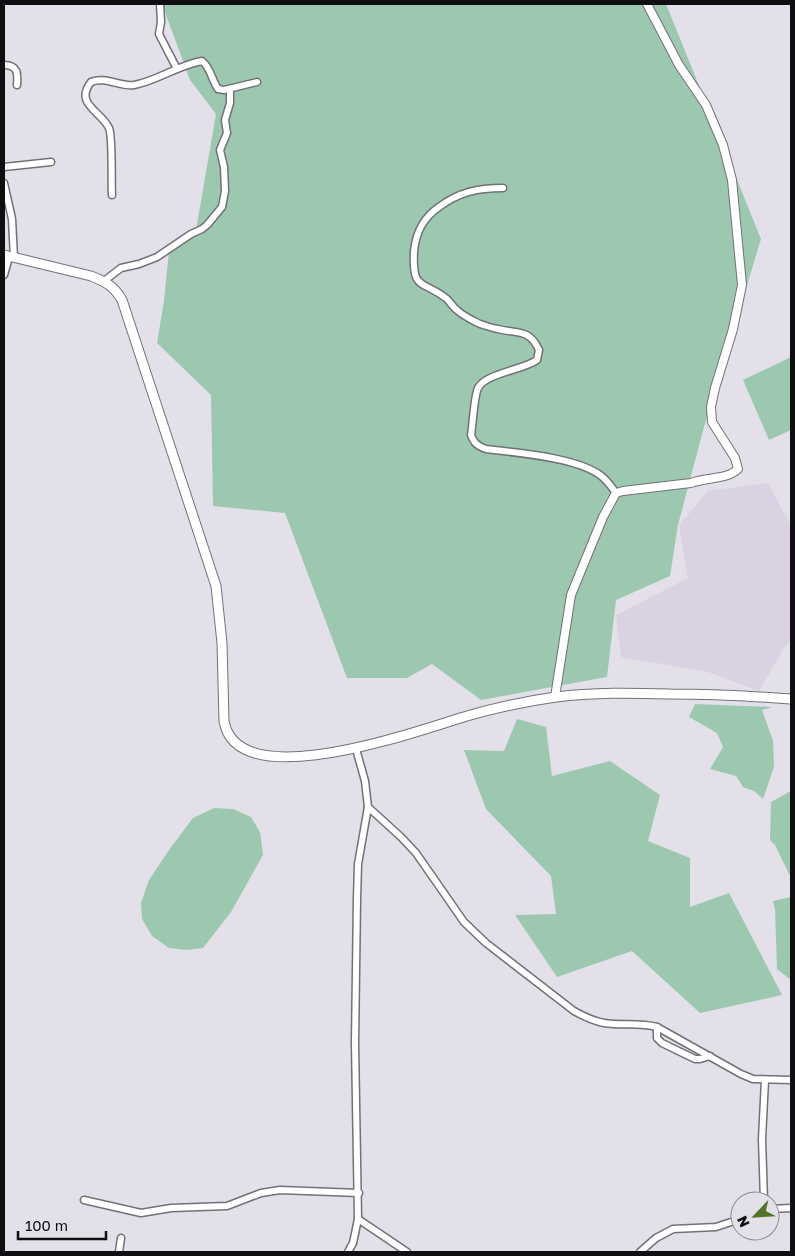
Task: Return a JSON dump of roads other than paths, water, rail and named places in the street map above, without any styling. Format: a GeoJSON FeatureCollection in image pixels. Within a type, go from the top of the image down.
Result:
{"type":"FeatureCollection","features":[{"type":"Feature","properties":{"kind":"main road"},"geometry":{"type":"LineString","coordinates":[[9,257],[91,276],[104,281],[116,290],[122,300],[216,586],[222,643],[225,728],[243,749],[270,756],[300,756],[356,748],[470,716],[555,697],[617,693],[731,694],[791,699]]}},
{"type":"Feature","properties":{"kind":"street"},"geometry":{"type":"LineString","coordinates":[[160,4],[161,22],[159,34],[177,69]]}},
{"type":"Feature","properties":{"kind":"street"},"geometry":{"type":"LineString","coordinates":[[555,697],[571,595],[616,493],[692,483],[730,475],[738,469],[735,458],[712,422],[711,407],[733,329],[742,285],[732,180],[723,145],[706,105],[679,65],[647,4]]}},
{"type":"Feature","properties":{"kind":"street"},"geometry":{"type":"LineString","coordinates":[[112,195],[109,128],[99,114],[88,104],[86,98],[87,88],[94,80],[122,85],[136,84],[202,61],[206,64],[218,89],[230,89],[257,82]]}},
{"type":"Feature","properties":{"kind":"street"},"geometry":{"type":"LineString","coordinates":[[4,65],[16,68],[18,72],[17,85]]}},
{"type":"Feature","properties":{"kind":"street"},"geometry":{"type":"LineString","coordinates":[[104,281],[121,268],[157,257],[191,234],[202,229],[222,207],[225,191],[224,167],[220,150],[227,133],[225,120],[230,103],[230,89]]}},
{"type":"Feature","properties":{"kind":"street"},"geometry":{"type":"LineString","coordinates":[[4,167],[51,162]]}},
{"type":"Feature","properties":{"kind":"street"},"geometry":{"type":"LineString","coordinates":[[4,183],[13,230],[4,275]]}},
{"type":"Feature","properties":{"kind":"street"},"geometry":{"type":"LineString","coordinates":[[503,188],[482,188],[463,192],[447,201],[426,218],[416,237],[414,254],[415,277],[418,282],[447,299],[456,310],[479,323],[498,330],[525,334],[534,340],[539,350],[537,360],[530,366],[482,382],[478,389],[471,435],[473,441],[478,446],[486,449],[560,460],[585,467],[604,478],[616,493]]}},
{"type":"Feature","properties":{"kind":"street"},"geometry":{"type":"LineString","coordinates":[[348,1252],[353,1243],[358,1219],[355,1043],[358,864],[368,807],[365,781],[356,748]]}},
{"type":"Feature","properties":{"kind":"street"},"geometry":{"type":"LineString","coordinates":[[368,807],[416,853],[464,922],[486,943],[553,997],[574,1011],[589,1019],[605,1023],[657,1027],[740,1074],[753,1079],[791,1080]]}},
{"type":"Feature","properties":{"kind":"street"},"geometry":{"type":"LineString","coordinates":[[657,1027],[656,1034],[659,1040],[695,1059],[700,1060],[710,1056]]}},
{"type":"Feature","properties":{"kind":"street"},"geometry":{"type":"LineString","coordinates":[[668,1033],[676,1049]]}},
{"type":"Feature","properties":{"kind":"street"},"geometry":{"type":"LineString","coordinates":[[764,1191],[762,1140],[765,1080]]}},
{"type":"Feature","properties":{"kind":"street"},"geometry":{"type":"LineString","coordinates":[[84,1200],[141,1213],[171,1208],[227,1206],[261,1193],[280,1190],[359,1193]]}},
{"type":"Feature","properties":{"kind":"street"},"geometry":{"type":"LineString","coordinates":[[358,1219],[407,1252]]}},
{"type":"Feature","properties":{"kind":"street"},"geometry":{"type":"LineString","coordinates":[[640,1252],[656,1238],[673,1229],[716,1227],[730,1222]]}},
{"type":"Feature","properties":{"kind":"street"},"geometry":{"type":"LineString","coordinates":[[119,1252],[121,1238]]}}]}
